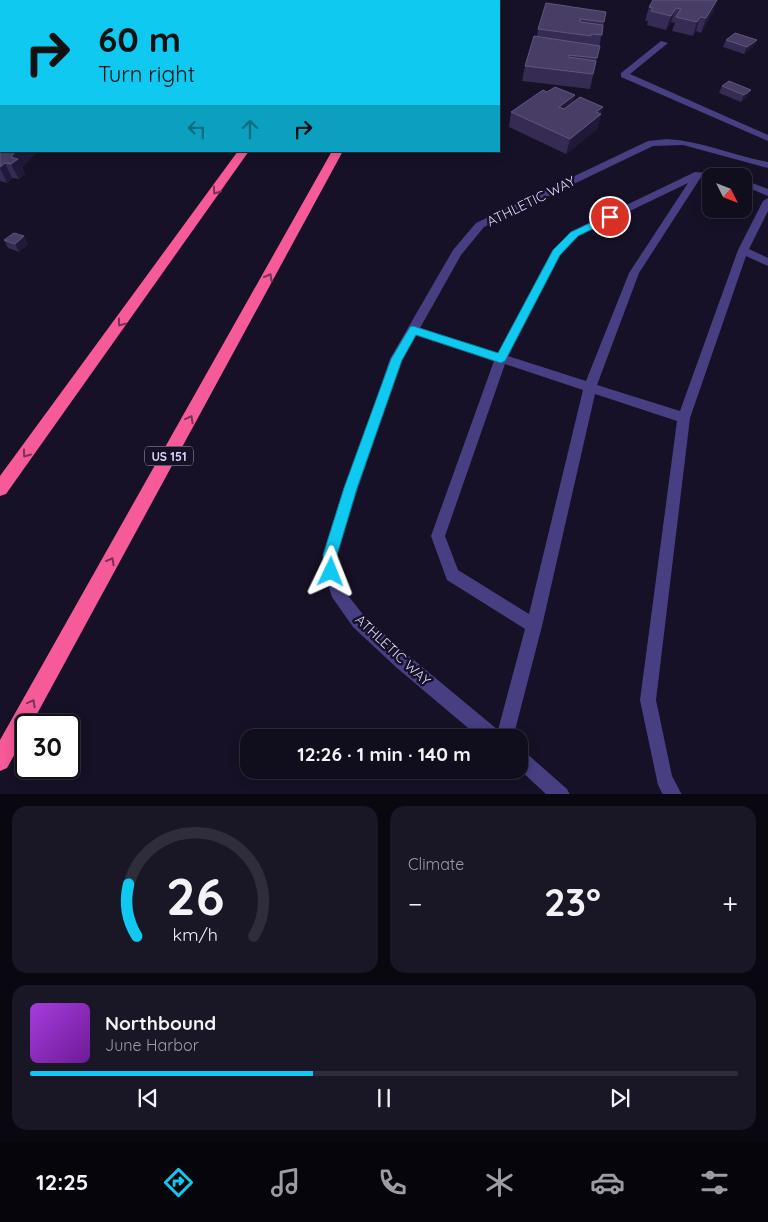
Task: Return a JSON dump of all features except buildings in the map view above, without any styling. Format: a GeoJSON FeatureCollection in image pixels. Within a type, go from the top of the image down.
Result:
{"type":"FeatureCollection","features":[{"type":"Feature","properties":{"kind":"highway"},"geometry":{"type":"LineString","coordinates":[[0,490],[243,152]]}},
{"type":"Feature","properties":{"kind":"highway","name":"US 151"},"geometry":{"type":"LineString","coordinates":[[0,761],[337,152]]}},
{"type":"Feature","properties":{"kind":"street"},"geometry":{"type":"LineString","coordinates":[[664,43],[624,75],[768,138]]}},
{"type":"Feature","properties":{"kind":"street","name":"ATHLETIC WAY"},"geometry":{"type":"LineString","coordinates":[[483,729],[402,662],[359,622],[340,597],[331,572],[330,555],[396,359],[457,253],[480,225],[650,143],[669,140],[693,144],[755,164],[768,165]]}},
{"type":"Feature","properties":{"kind":"street"},"geometry":{"type":"LineString","coordinates":[[534,626],[452,575],[438,536],[501,358],[556,253],[574,234],[698,174],[702,174]]}},
{"type":"Feature","properties":{"kind":"street"},"geometry":{"type":"LineString","coordinates":[[506,729],[534,626],[590,388],[634,273],[698,174]]}},
{"type":"Feature","properties":{"kind":"street"},"geometry":{"type":"LineString","coordinates":[[752,186],[768,193]]}},
{"type":"Feature","properties":{"kind":"street"},"geometry":{"type":"LineString","coordinates":[[673,794],[664,779],[648,700],[684,418],[743,250],[768,201]]}},
{"type":"Feature","properties":{"kind":"street"},"geometry":{"type":"LineString","coordinates":[[743,250],[768,262]]}},
{"type":"Feature","properties":{"kind":"street"},"geometry":{"type":"LineString","coordinates":[[413,330],[684,418]]}},
{"type":"Feature","properties":{"kind":"street"},"geometry":{"type":"LineString","coordinates":[[528,766],[561,794]]}},
{"type":"Feature","properties":{"kind":"route"},"geometry":{"type":"LineString","coordinates":[[331,572],[330,555],[351,488],[396,359],[413,330],[501,358],[556,253],[574,234],[610,217]]}}]}
